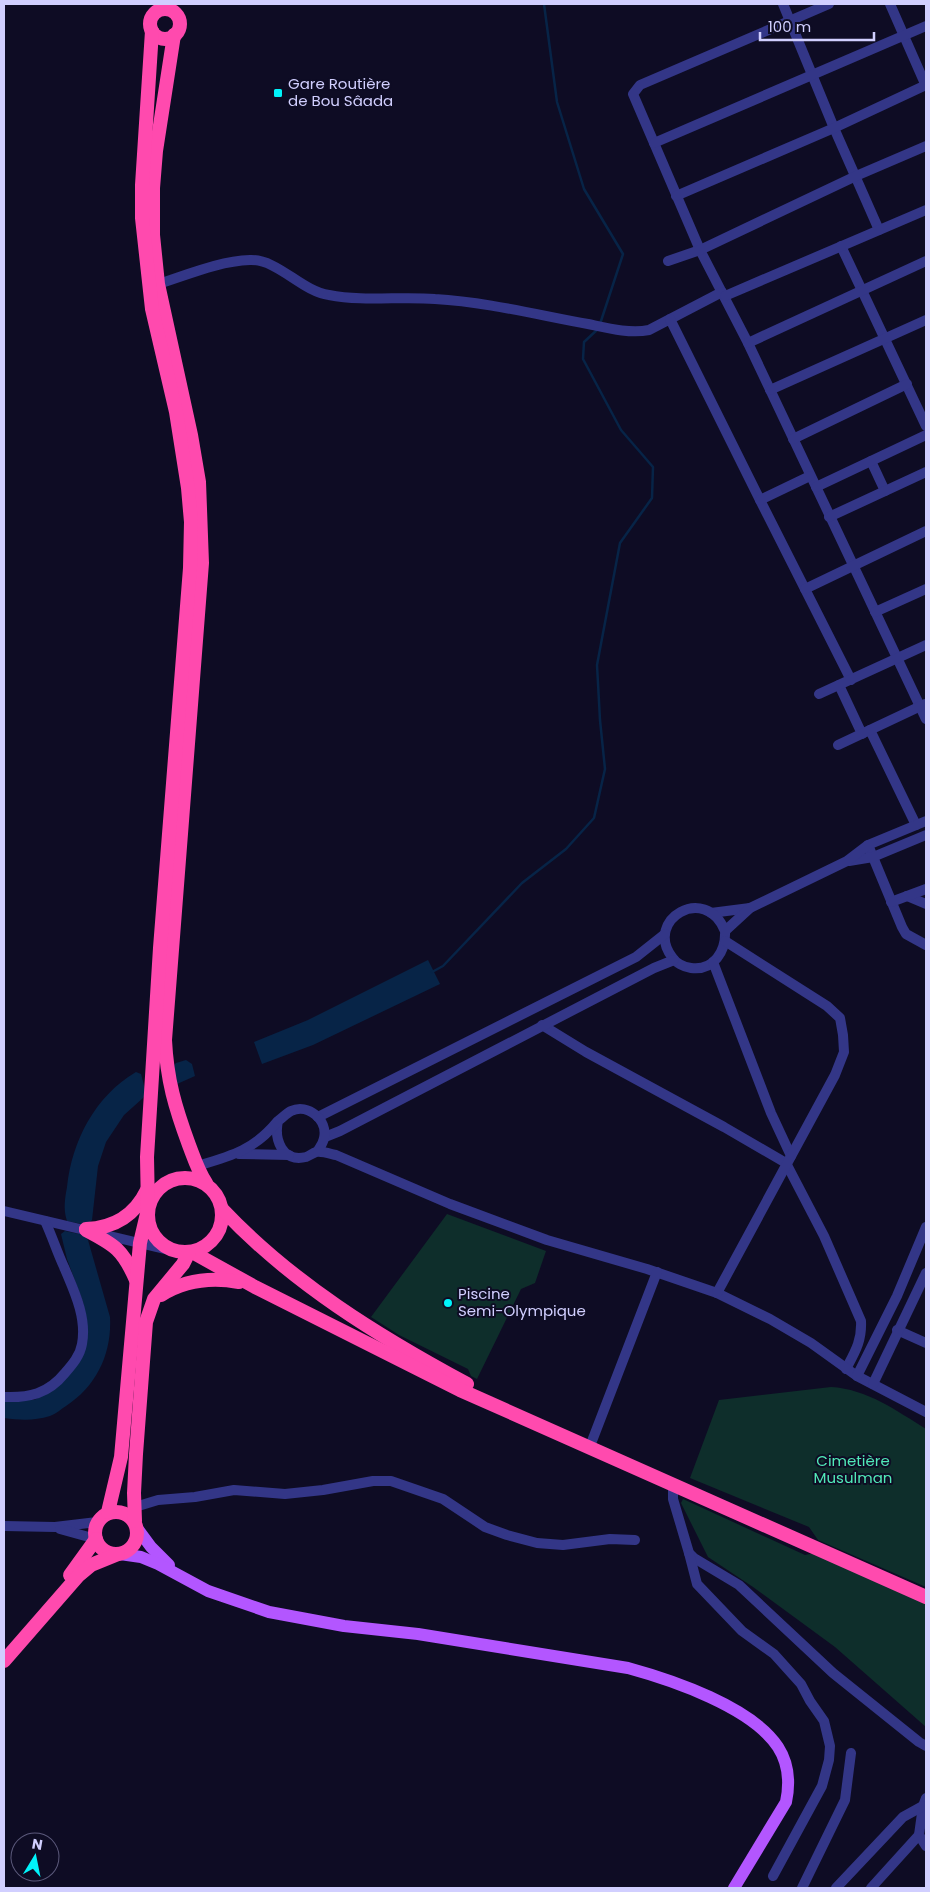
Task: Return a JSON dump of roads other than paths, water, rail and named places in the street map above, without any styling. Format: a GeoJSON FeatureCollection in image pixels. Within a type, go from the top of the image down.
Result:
{"type":"FeatureCollection","features":[{"type":"Feature","properties":{"kind":"highway"},"geometry":{"type":"LineString","coordinates":[[4,1661],[79,1575],[91,1565],[132,1547],[136,1541],[135,1464],[145,1330],[148,1313],[154,1299],[183,1264],[190,1252],[203,1248],[212,1241],[219,1232],[222,1221],[222,1209],[217,1194],[206,1183],[197,1166],[160,1063],[190,568],[191,522],[179,431],[152,309],[143,228],[142,185],[152,31],[151,19],[157,8],[179,10],[179,28],[174,35],[156,151],[153,188],[153,235],[158,284],[200,482],[202,563],[165,1040],[160,1063],[152,1100],[147,1157],[149,1226],[153,1234],[165,1247],[190,1252],[255,1287],[460,1390],[926,1597]]}},
{"type":"Feature","properties":{"kind":"highway"},"geometry":{"type":"LineString","coordinates":[[152,31],[162,38],[174,35]]}},
{"type":"Feature","properties":{"kind":"highway"},"geometry":{"type":"LineString","coordinates":[[108,1512],[121,1457],[140,1243],[148,1209],[151,1199],[165,1183],[185,1177],[206,1183]]}},
{"type":"Feature","properties":{"kind":"highway"},"geometry":{"type":"LineString","coordinates":[[86,1229],[105,1227],[123,1219],[138,1206],[148,1189]]}},
{"type":"Feature","properties":{"kind":"highway"},"geometry":{"type":"LineString","coordinates":[[222,1209],[264,1250],[293,1274],[379,1335],[466,1383],[926,1590]]}},
{"type":"Feature","properties":{"kind":"highway"},"geometry":{"type":"LineString","coordinates":[[86,1229],[111,1243],[122,1253],[137,1281]]}},
{"type":"Feature","properties":{"kind":"highway"},"geometry":{"type":"LineString","coordinates":[[154,1299],[167,1291],[195,1281],[226,1279],[255,1287]]}},
{"type":"Feature","properties":{"kind":"highway"},"geometry":{"type":"LineString","coordinates":[[119,1554],[103,1550],[96,1539],[95,1530],[97,1522],[108,1512],[123,1512],[136,1519]]}},
{"type":"Feature","properties":{"kind":"highway"},"geometry":{"type":"LineString","coordinates":[[4,1650],[58,1589],[96,1539]]}},
{"type":"Feature","properties":{"kind":"main road"},"geometry":{"type":"LineString","coordinates":[[136,1519],[151,1547],[176,1572]]}},
{"type":"Feature","properties":{"kind":"main road"},"geometry":{"type":"LineString","coordinates":[[119,1554],[141,1557],[176,1572],[208,1591],[269,1612],[344,1626],[418,1634],[628,1668],[657,1676],[732,1709],[762,1730],[777,1746],[784,1760],[790,1785],[786,1802],[734,1888]]}},
{"type":"Feature","properties":{"kind":"street"},"geometry":{"type":"LineString","coordinates":[[783,4],[834,128],[879,230]]}},
{"type":"Feature","properties":{"kind":"street"},"geometry":{"type":"LineString","coordinates":[[828,4],[640,84],[633,94],[700,250],[748,343],[897,659],[923,705],[926,719]]}},
{"type":"Feature","properties":{"kind":"street"},"geometry":{"type":"LineString","coordinates":[[676,196],[926,86],[890,4]]}},
{"type":"Feature","properties":{"kind":"street"},"geometry":{"type":"LineString","coordinates":[[654,143],[926,26]]}},
{"type":"Feature","properties":{"kind":"street"},"geometry":{"type":"LineString","coordinates":[[668,261],[700,250],[856,176],[926,146]]}},
{"type":"Feature","properties":{"kind":"street"},"geometry":{"type":"LineString","coordinates":[[158,284],[217,267],[250,260],[261,261],[310,288],[328,295],[370,299],[434,298],[480,303],[609,328],[635,331],[648,330],[723,294],[926,210]]}},
{"type":"Feature","properties":{"kind":"street"},"geometry":{"type":"LineString","coordinates":[[841,246],[926,426]]}},
{"type":"Feature","properties":{"kind":"street"},"geometry":{"type":"LineString","coordinates":[[748,343],[926,261]]}},
{"type":"Feature","properties":{"kind":"street"},"geometry":{"type":"LineString","coordinates":[[670,319],[852,680]]}},
{"type":"Feature","properties":{"kind":"street"},"geometry":{"type":"LineString","coordinates":[[770,390],[926,320]]}},
{"type":"Feature","properties":{"kind":"street"},"geometry":{"type":"LineString","coordinates":[[793,439],[906,384]]}},
{"type":"Feature","properties":{"kind":"street"},"geometry":{"type":"LineString","coordinates":[[816,487],[926,435]]}},
{"type":"Feature","properties":{"kind":"street"},"geometry":{"type":"LineString","coordinates":[[871,461],[885,491]]}},
{"type":"Feature","properties":{"kind":"street"},"geometry":{"type":"LineString","coordinates":[[829,517],[926,472]]}},
{"type":"Feature","properties":{"kind":"street"},"geometry":{"type":"LineString","coordinates":[[760,500],[810,476]]}},
{"type":"Feature","properties":{"kind":"street"},"geometry":{"type":"LineString","coordinates":[[805,589],[926,531]]}},
{"type":"Feature","properties":{"kind":"street"},"geometry":{"type":"LineString","coordinates":[[875,612],[926,589]]}},
{"type":"Feature","properties":{"kind":"street"},"geometry":{"type":"LineString","coordinates":[[819,694],[926,645]]}},
{"type":"Feature","properties":{"kind":"street"},"geometry":{"type":"LineString","coordinates":[[839,685],[916,825]]}},
{"type":"Feature","properties":{"kind":"street"},"geometry":{"type":"LineString","coordinates":[[838,745],[923,705]]}},
{"type":"Feature","properties":{"kind":"street"},"geometry":{"type":"LineString","coordinates":[[711,912],[721,922],[725,936],[723,950],[713,962],[701,968],[691,968],[674,960],[668,952],[665,934],[673,917],[680,912],[689,908],[698,908],[711,912],[750,908],[847,861],[868,845],[926,821]]}},
{"type":"Feature","properties":{"kind":"street"},"geometry":{"type":"LineString","coordinates":[[847,861],[873,857],[926,836]]}},
{"type":"Feature","properties":{"kind":"street"},"geometry":{"type":"LineString","coordinates":[[868,845],[906,934],[926,944]]}},
{"type":"Feature","properties":{"kind":"street"},"geometry":{"type":"LineString","coordinates":[[891,902],[926,889]]}},
{"type":"Feature","properties":{"kind":"street"},"geometry":{"type":"LineString","coordinates":[[907,896],[926,904]]}},
{"type":"Feature","properties":{"kind":"street"},"geometry":{"type":"LineString","coordinates":[[725,936],[750,908]]}},
{"type":"Feature","properties":{"kind":"street"},"geometry":{"type":"LineString","coordinates":[[318,1117],[636,957],[665,934]]}},
{"type":"Feature","properties":{"kind":"street"},"geometry":{"type":"LineString","coordinates":[[717,1293],[835,1075],[844,1052],[840,1018],[827,1006],[725,936]]}},
{"type":"Feature","properties":{"kind":"street"},"geometry":{"type":"LineString","coordinates":[[325,1137],[340,1131],[654,968],[674,960]]}},
{"type":"Feature","properties":{"kind":"street"},"geometry":{"type":"LineString","coordinates":[[713,962],[789,1159],[861,1321],[862,1333],[858,1347],[846,1368]]}},
{"type":"Feature","properties":{"kind":"street"},"geometry":{"type":"LineString","coordinates":[[542,1025],[554,1034],[625,1074],[789,1159]]}},
{"type":"Feature","properties":{"kind":"street"},"geometry":{"type":"LineString","coordinates":[[197,1166],[236,1154],[260,1140],[278,1121],[291,1111],[298,1109],[306,1110],[318,1117],[322,1123],[325,1137],[323,1144],[317,1152],[306,1157],[236,1154]]}},
{"type":"Feature","properties":{"kind":"street"},"geometry":{"type":"LineString","coordinates":[[278,1121],[276,1136],[278,1144],[289,1155]]}},
{"type":"Feature","properties":{"kind":"street"},"geometry":{"type":"LineString","coordinates":[[317,1152],[336,1155],[450,1204],[547,1240],[657,1272],[717,1293],[770,1319],[811,1343],[857,1376],[926,1412]]}},
{"type":"Feature","properties":{"kind":"street"},"geometry":{"type":"LineString","coordinates":[[4,1211],[173,1250]]}},
{"type":"Feature","properties":{"kind":"street"},"geometry":{"type":"LineString","coordinates":[[4,1397],[35,1395],[59,1381],[77,1358],[82,1344],[83,1324],[81,1312],[73,1287],[45,1221]]}},
{"type":"Feature","properties":{"kind":"street"},"geometry":{"type":"LineString","coordinates":[[857,1376],[897,1296],[926,1227]]}},
{"type":"Feature","properties":{"kind":"street"},"geometry":{"type":"LineString","coordinates":[[592,1441],[657,1272]]}},
{"type":"Feature","properties":{"kind":"street"},"geometry":{"type":"LineString","coordinates":[[873,1384],[926,1273]]}},
{"type":"Feature","properties":{"kind":"street"},"geometry":{"type":"LineString","coordinates":[[898,1330],[926,1343]]}},
{"type":"Feature","properties":{"kind":"street"},"geometry":{"type":"LineString","coordinates":[[136,1519],[158,1500],[196,1497],[234,1490],[293,1494],[373,1481],[390,1481],[444,1499],[485,1527],[537,1543],[563,1545],[610,1539],[635,1540]]}},
{"type":"Feature","properties":{"kind":"street"},"geometry":{"type":"LineString","coordinates":[[674,1484],[673,1499],[697,1584],[742,1631],[774,1654],[801,1684],[824,1721],[830,1746],[822,1786],[773,1876]]}},
{"type":"Feature","properties":{"kind":"street"},"geometry":{"type":"LineString","coordinates":[[4,1526],[55,1527],[97,1522]]}},
{"type":"Feature","properties":{"kind":"street"},"geometry":{"type":"LineString","coordinates":[[55,1527],[96,1539]]}},
{"type":"Feature","properties":{"kind":"street"},"geometry":{"type":"LineString","coordinates":[[689,1553],[694,1558],[739,1585],[833,1673],[926,1746]]}},
{"type":"Feature","properties":{"kind":"street"},"geometry":{"type":"LineString","coordinates":[[802,1888],[845,1800],[851,1753]]}},
{"type":"Feature","properties":{"kind":"street"},"geometry":{"type":"LineString","coordinates":[[924,1802],[920,1834],[926,1846]]}},
{"type":"Feature","properties":{"kind":"street"},"geometry":{"type":"LineString","coordinates":[[836,1888],[903,1817],[924,1802]]}},
{"type":"Feature","properties":{"kind":"street"},"geometry":{"type":"LineString","coordinates":[[871,1888],[920,1834]]}},
{"type":"Feature","properties":{"kind":"water"},"geometry":{"type":"Polygon","coordinates":[[[428,960],[440,984],[313,1045],[262,1064],[254,1042],[308,1020],[428,960]]]}},
{"type":"Feature","properties":{"kind":"water"},"geometry":{"type":"Polygon","coordinates":[[[186,1060],[192,1064],[195,1076],[177,1084],[173,1066],[186,1060]]]}},
{"type":"Feature","properties":{"kind":"water"},"geometry":{"type":"Polygon","coordinates":[[[136,1072],[141,1074],[146,1093],[124,1115],[106,1142],[98,1166],[92,1220],[87,1225],[67,1221],[66,1195],[74,1153],[80,1137],[97,1107],[121,1082],[136,1072]]]}},
{"type":"Feature","properties":{"kind":"water"},"geometry":{"type":"Polygon","coordinates":[[[65,1231],[84,1235],[88,1240],[110,1317],[110,1330],[105,1356],[94,1379],[86,1389],[77,1398],[54,1414],[44,1418],[21,1420],[4,1418],[4,1400],[34,1400],[48,1393],[86,1335],[87,1322],[83,1302],[67,1259],[61,1234],[65,1231]]]}},
{"type":"Feature","properties":{"kind":"waterway"},"geometry":{"type":"LineString","coordinates":[[544,4],[557,102],[584,189],[623,254],[600,324]]}},
{"type":"Feature","properties":{"kind":"waterway"},"geometry":{"type":"LineString","coordinates":[[432,972],[443,966],[522,883],[566,849],[594,818],[605,769],[597,665],[620,543],[652,498],[653,467],[621,430],[583,359],[584,342],[598,329]]}},
{"type":"Feature","properties":{"kind":"place","name":"Gare Routière de Bou Sâada"},"geometry":{"type":"Point","coordinates":[278,93]}},
{"type":"Feature","properties":{"kind":"place","name":"Piscine Semi-Olympique"},"geometry":{"type":"Point","coordinates":[448,1303]}},
{"type":"Feature","properties":{"kind":"park label","name":"Cimetière Musulman"},"geometry":{"type":"Point","coordinates":[853,1470]}}]}
